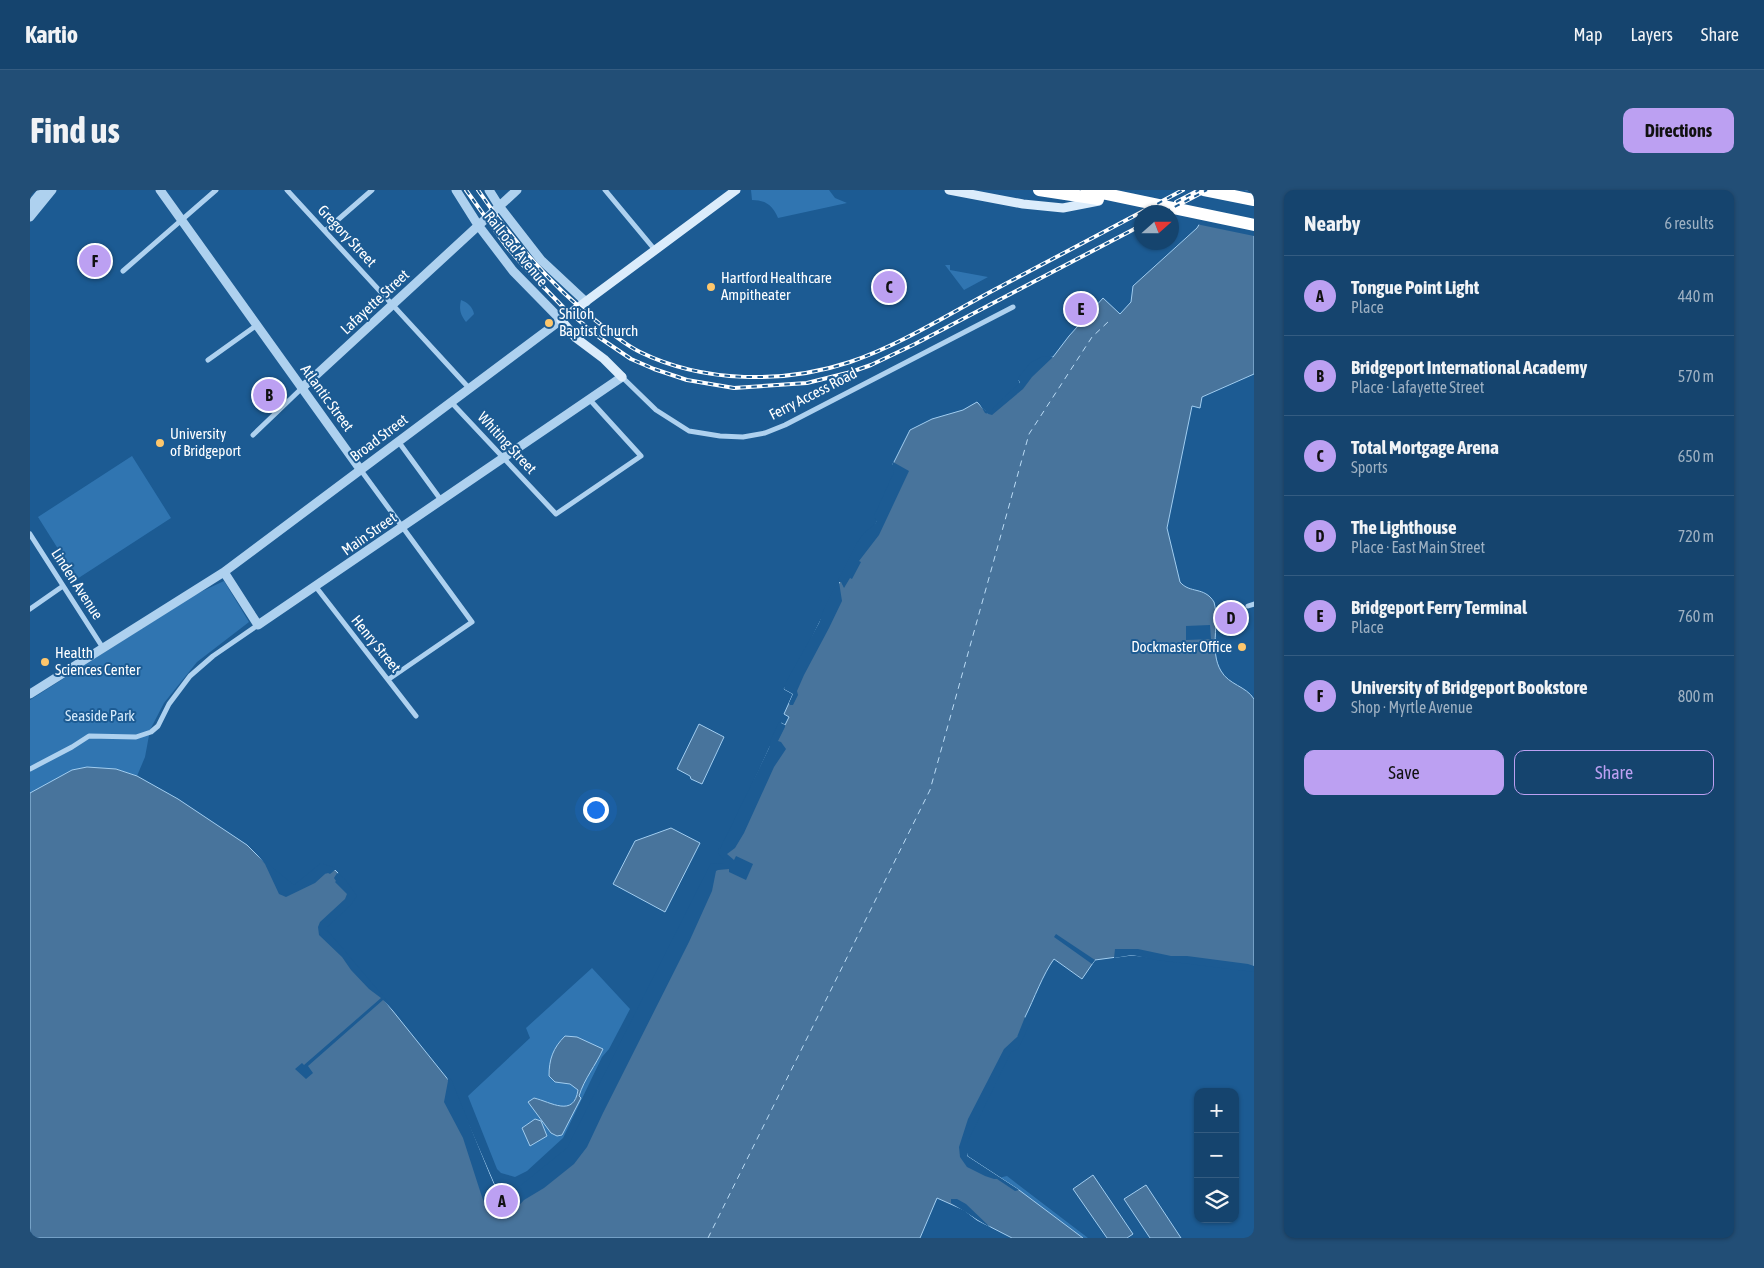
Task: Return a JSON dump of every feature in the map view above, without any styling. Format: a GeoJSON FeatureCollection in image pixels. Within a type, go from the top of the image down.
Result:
{"type":"FeatureCollection","features":[{"type":"Feature","properties":{"kind":"highway"},"geometry":{"type":"LineString","coordinates":[[1039,190],[1131,205],[1182,210]]}},
{"type":"Feature","properties":{"kind":"highway"},"geometry":{"type":"LineString","coordinates":[[1087,190],[1254,225]]}},
{"type":"Feature","properties":{"kind":"highway"},"geometry":{"type":"LineString","coordinates":[[1204,190],[1254,200]]}},
{"type":"Feature","properties":{"kind":"main road","name":"Broad Street"},"geometry":{"type":"LineString","coordinates":[[561,320],[736,190]]}},
{"type":"Feature","properties":{"kind":"main road"},"geometry":{"type":"LineString","coordinates":[[949,190],[1023,204],[1063,208],[1108,199],[1128,190]]}},
{"type":"Feature","properties":{"kind":"main road","name":"Ferry Access Road"},"geometry":{"type":"LineString","coordinates":[[561,320],[576,338],[604,359],[622,377]]}},
{"type":"Feature","properties":{"kind":"street"},"geometry":{"type":"LineString","coordinates":[[30,206],[43,190]]}},
{"type":"Feature","properties":{"kind":"street"},"geometry":{"type":"LineString","coordinates":[[30,217],[52,190]]}},
{"type":"Feature","properties":{"kind":"street","name":"Atlantic Street"},"geometry":{"type":"LineString","coordinates":[[160,190],[472,622],[389,679]]}},
{"type":"Feature","properties":{"kind":"street"},"geometry":{"type":"LineString","coordinates":[[123,271],[216,190]]}},
{"type":"Feature","properties":{"kind":"street","name":"Gregory Street"},"geometry":{"type":"LineString","coordinates":[[287,190],[470,388]]}},
{"type":"Feature","properties":{"kind":"street"},"geometry":{"type":"LineString","coordinates":[[326,231],[372,190]]}},
{"type":"Feature","properties":{"kind":"street","name":"Railroad Avenue"},"geometry":{"type":"LineString","coordinates":[[456,190],[478,225],[513,271],[561,320]]}},
{"type":"Feature","properties":{"kind":"street","name":"Railroad Avenue"},"geometry":{"type":"LineString","coordinates":[[489,190],[499,206],[541,260],[586,302]]}},
{"type":"Feature","properties":{"kind":"street","name":"Lafayette Street"},"geometry":{"type":"LineString","coordinates":[[253,435],[516,190]]}},
{"type":"Feature","properties":{"kind":"street"},"geometry":{"type":"LineString","coordinates":[[605,190],[655,250]]}},
{"type":"Feature","properties":{"kind":"street","name":"Ferry Access Road"},"geometry":{"type":"LineString","coordinates":[[622,377],[656,410],[689,430],[720,436],[752,436],[766,433],[792,422],[1013,307]]}},
{"type":"Feature","properties":{"kind":"street","name":"Broad Street"},"geometry":{"type":"LineString","coordinates":[[30,694],[224,572],[561,320]]}},
{"type":"Feature","properties":{"kind":"street"},"geometry":{"type":"LineString","coordinates":[[208,360],[257,324]]}},
{"type":"Feature","properties":{"kind":"street","name":"Main Street"},"geometry":{"type":"LineString","coordinates":[[30,769],[72,748],[89,736],[136,737],[151,732],[158,726],[169,704],[180,689],[197,669],[213,656],[622,377]]}},
{"type":"Feature","properties":{"kind":"street","name":"Whiting Street"},"geometry":{"type":"LineString","coordinates":[[451,402],[556,514],[641,456],[590,400]]}},
{"type":"Feature","properties":{"kind":"street"},"geometry":{"type":"LineString","coordinates":[[398,441],[441,500]]}},
{"type":"Feature","properties":{"kind":"street","name":"Linden Avenue"},"geometry":{"type":"LineString","coordinates":[[30,534],[103,648]]}},
{"type":"Feature","properties":{"kind":"street"},"geometry":{"type":"LineString","coordinates":[[224,572],[258,625]]}},
{"type":"Feature","properties":{"kind":"street"},"geometry":{"type":"LineString","coordinates":[[30,609],[63,586]]}},
{"type":"Feature","properties":{"kind":"street","name":"Henry Street"},"geometry":{"type":"LineString","coordinates":[[316,587],[416,716]]}},
{"type":"Feature","properties":{"kind":"green space"},"geometry":{"type":"Polygon","coordinates":[[[751,190],[829,190],[835,198],[847,203],[778,218],[774,210],[768,205],[761,201],[752,200],[751,190]]]}},
{"type":"Feature","properties":{"kind":"green space"},"geometry":{"type":"Polygon","coordinates":[[[945,265],[950,265],[950,270],[988,277],[964,290],[945,265]]]}},
{"type":"Feature","properties":{"kind":"green space"},"geometry":{"type":"Polygon","coordinates":[[[461,300],[469,305],[474,314],[466,322],[460,311],[461,300]]]}},
{"type":"Feature","properties":{"kind":"green space"},"geometry":{"type":"Polygon","coordinates":[[[132,456],[171,518],[77,579],[38,517],[132,456]]]}},
{"type":"Feature","properties":{"kind":"green space","name":"Seaside Park"},"geometry":{"type":"Polygon","coordinates":[[[224,581],[249,622],[197,662],[164,703],[150,730],[145,757],[137,776],[116,769],[42,788],[30,793],[30,700],[194,595],[224,581]]]}},
{"type":"Feature","properties":{"kind":"green space"},"geometry":{"type":"Polygon","coordinates":[[[592,968],[630,1009],[609,1049],[602,1057],[563,1138],[527,1171],[515,1177],[501,1173],[497,1169],[468,1096],[530,1038],[526,1028],[592,968]]]}},
{"type":"Feature","properties":{"kind":"green space"},"geometry":{"type":"Polygon","coordinates":[[[1007,1176],[1088,1238],[1078,1238],[994,1179],[1007,1176]]]}},
{"type":"Feature","properties":{"kind":"shaded area"},"geometry":{"type":"Polygon","coordinates":[[[1220,190],[1254,190],[1254,374],[1202,397],[1200,408],[1192,406],[1167,528],[1180,582],[1188,588],[1206,594],[1214,602],[1216,610],[1215,646],[1221,671],[1224,676],[1247,691],[1254,699],[1254,969],[1132,955],[1095,960],[1082,979],[1054,959],[1050,965],[1025,1017],[1028,1022],[1009,1050],[965,1142],[967,1156],[1019,1190],[1083,1238],[1012,1238],[977,1220],[964,1210],[937,1198],[920,1238],[30,1238],[30,793],[72,770],[87,767],[116,769],[137,776],[178,799],[247,845],[294,889],[304,879],[335,870],[354,896],[325,926],[325,931],[380,995],[450,1082],[498,1193],[511,1196],[569,1149],[713,865],[724,866],[727,861],[721,853],[781,723],[785,725],[789,717],[784,714],[793,694],[784,689],[791,680],[858,545],[875,527],[896,472],[893,464],[910,430],[932,419],[963,410],[977,402],[987,413],[992,413],[1021,385],[1019,380],[1042,359],[1053,357],[1103,298],[1120,314],[1131,302],[1133,286],[1173,250],[1179,250],[1179,244],[1197,228],[1220,190]]]}},
{"type":"Feature","properties":{"kind":"shaded area"},"geometry":{"type":"Polygon","coordinates":[[[699,724],[724,737],[702,784],[677,769],[699,724]]]}},
{"type":"Feature","properties":{"kind":"shaded area"},"geometry":{"type":"Polygon","coordinates":[[[671,828],[700,843],[665,912],[613,884],[635,841],[671,828]]]}},
{"type":"Feature","properties":{"kind":"shaded area"},"geometry":{"type":"Polygon","coordinates":[[[565,1036],[577,1037],[603,1049],[584,1084],[579,1096],[581,1098],[562,1135],[557,1136],[551,1133],[528,1102],[534,1098],[554,1105],[567,1106],[576,1099],[578,1090],[570,1084],[555,1082],[549,1076],[552,1054],[565,1036]]]}},
{"type":"Feature","properties":{"kind":"shaded area"},"geometry":{"type":"Polygon","coordinates":[[[535,1119],[541,1121],[547,1136],[530,1146],[522,1128],[535,1119]]]}},
{"type":"Feature","properties":{"kind":"shaded area"},"geometry":{"type":"Polygon","coordinates":[[[1093,1175],[1133,1234],[1127,1238],[1107,1238],[1073,1189],[1093,1175]]]}},
{"type":"Feature","properties":{"kind":"shaded area"},"geometry":{"type":"Polygon","coordinates":[[[1146,1185],[1181,1238],[1150,1238],[1124,1199],[1146,1185]]]}},
{"type":"Feature","properties":{"kind":"pier"},"geometry":{"type":"Polygon","coordinates":[[[1217,190],[1254,190],[1254,236],[1196,224],[1217,190]]]}},
{"type":"Feature","properties":{"kind":"pier"},"geometry":{"type":"Polygon","coordinates":[[[1041,357],[1053,357],[1032,377],[1023,389],[992,415],[985,413],[978,401],[986,411],[991,411],[1020,383],[1018,378],[1030,363],[1041,357]]]}},
{"type":"Feature","properties":{"kind":"pier"},"geometry":{"type":"Polygon","coordinates":[[[893,462],[909,471],[879,535],[859,561],[861,562],[852,579],[850,578],[844,588],[841,582],[839,582],[842,601],[804,675],[793,705],[790,705],[793,694],[784,689],[786,682],[819,623],[825,606],[856,544],[877,520],[874,516],[894,472],[892,468],[893,462]]]}},
{"type":"Feature","properties":{"kind":"pier"},"geometry":{"type":"Polygon","coordinates":[[[1210,625],[1211,639],[1186,640],[1186,626],[1210,625]]]}},
{"type":"Feature","properties":{"kind":"pier"},"geometry":{"type":"Polygon","coordinates":[[[779,722],[785,725],[785,727],[778,741],[786,749],[774,767],[744,833],[735,848],[727,854],[734,860],[736,856],[753,864],[746,880],[729,872],[729,869],[716,871],[712,891],[689,942],[587,1147],[574,1164],[544,1188],[524,1200],[512,1213],[502,1207],[489,1214],[463,1138],[444,1102],[448,1081],[447,1074],[452,1081],[495,1187],[499,1191],[510,1194],[567,1148],[711,863],[724,864],[718,848],[720,849],[769,748],[779,722]]]}},
{"type":"Feature","properties":{"kind":"pier"},"geometry":{"type":"Polygon","coordinates":[[[247,842],[273,868],[294,885],[321,863],[335,868],[335,870],[330,874],[325,874],[315,883],[286,897],[279,894],[265,864],[247,842]]]}},
{"type":"Feature","properties":{"kind":"pier"},"geometry":{"type":"Polygon","coordinates":[[[337,873],[347,882],[357,896],[350,906],[327,927],[327,930],[405,1022],[383,1000],[308,1066],[313,1073],[306,1079],[295,1069],[302,1063],[304,1065],[381,998],[369,989],[351,970],[342,957],[319,935],[318,927],[320,922],[345,899],[347,894],[335,882],[334,878],[337,873]]]}},
{"type":"Feature","properties":{"kind":"pier"},"geometry":{"type":"Polygon","coordinates":[[[1056,934],[1095,960],[1092,964],[1054,937],[1056,934]]]}},
{"type":"Feature","properties":{"kind":"pier"},"geometry":{"type":"Polygon","coordinates":[[[1115,949],[1138,949],[1171,956],[1187,956],[1248,964],[1254,966],[1254,972],[1157,960],[1132,955],[1114,958],[1115,949]]]}},
{"type":"Feature","properties":{"kind":"pier"},"geometry":{"type":"Polygon","coordinates":[[[1025,1017],[1030,1020],[1030,1024],[1018,1049],[1011,1052],[967,1143],[967,1156],[1019,1190],[1015,1191],[997,1179],[985,1176],[967,1167],[960,1157],[959,1147],[968,1119],[1004,1049],[1017,1037],[1025,1017]]]}},
{"type":"Feature","properties":{"kind":"pier"},"geometry":{"type":"Polygon","coordinates":[[[951,1199],[957,1199],[966,1204],[991,1228],[951,1203],[951,1199]]]}},
{"type":"Feature","properties":{"kind":"ferry route"},"geometry":{"type":"LineString","coordinates":[[708,1238],[930,790],[1029,434],[1092,337],[1109,321]]}},
{"type":"Feature","properties":{"kind":"railway"},"geometry":{"type":"LineString","coordinates":[[466,190],[507,247],[528,271],[564,308],[600,338],[631,359],[654,369],[687,380],[734,388],[807,383],[871,365],[915,344],[1134,229]]}},
{"type":"Feature","properties":{"kind":"railway"},"geometry":{"type":"LineString","coordinates":[[478,190],[519,245],[549,279],[582,310],[619,339],[640,352],[690,370],[744,377],[798,374],[825,369],[869,355],[923,329],[1183,190]]}},
{"type":"Feature","properties":{"kind":"railway"},"geometry":{"type":"LineString","coordinates":[[1176,202],[1199,190]]}},
{"type":"Feature","properties":{"kind":"railway"},"geometry":{"type":"LineString","coordinates":[[1178,205],[1207,190]]}},
{"type":"Feature","properties":{"kind":"place","name":"University of Bridgeport Bookstore"},"geometry":{"type":"Point","coordinates":[95,261]}},
{"type":"Feature","properties":{"kind":"place","name":"Hartford Healthcare Ampitheater"},"geometry":{"type":"Point","coordinates":[711,287]}},
{"type":"Feature","properties":{"kind":"place","name":"Total Mortgage Arena"},"geometry":{"type":"Point","coordinates":[889,287]}},
{"type":"Feature","properties":{"kind":"place","name":"Bridgeport Ferry Terminal"},"geometry":{"type":"Point","coordinates":[1081,309]}},
{"type":"Feature","properties":{"kind":"place","name":"Shiloh Baptist Church"},"geometry":{"type":"Point","coordinates":[549,323]}},
{"type":"Feature","properties":{"kind":"place","name":"Bridgeport International Academy"},"geometry":{"type":"Point","coordinates":[269,395]}},
{"type":"Feature","properties":{"kind":"place","name":"University of Bridgeport"},"geometry":{"type":"Point","coordinates":[160,443]}},
{"type":"Feature","properties":{"kind":"place","name":"The Lighthouse"},"geometry":{"type":"Point","coordinates":[1231,618]}},
{"type":"Feature","properties":{"kind":"place","name":"Dockmaster Office"},"geometry":{"type":"Point","coordinates":[1242,647]}},
{"type":"Feature","properties":{"kind":"place","name":"Health Sciences Center"},"geometry":{"type":"Point","coordinates":[45,662]}},
{"type":"Feature","properties":{"kind":"place","name":"Tongue Point Light"},"geometry":{"type":"Point","coordinates":[502,1201]}}]}
